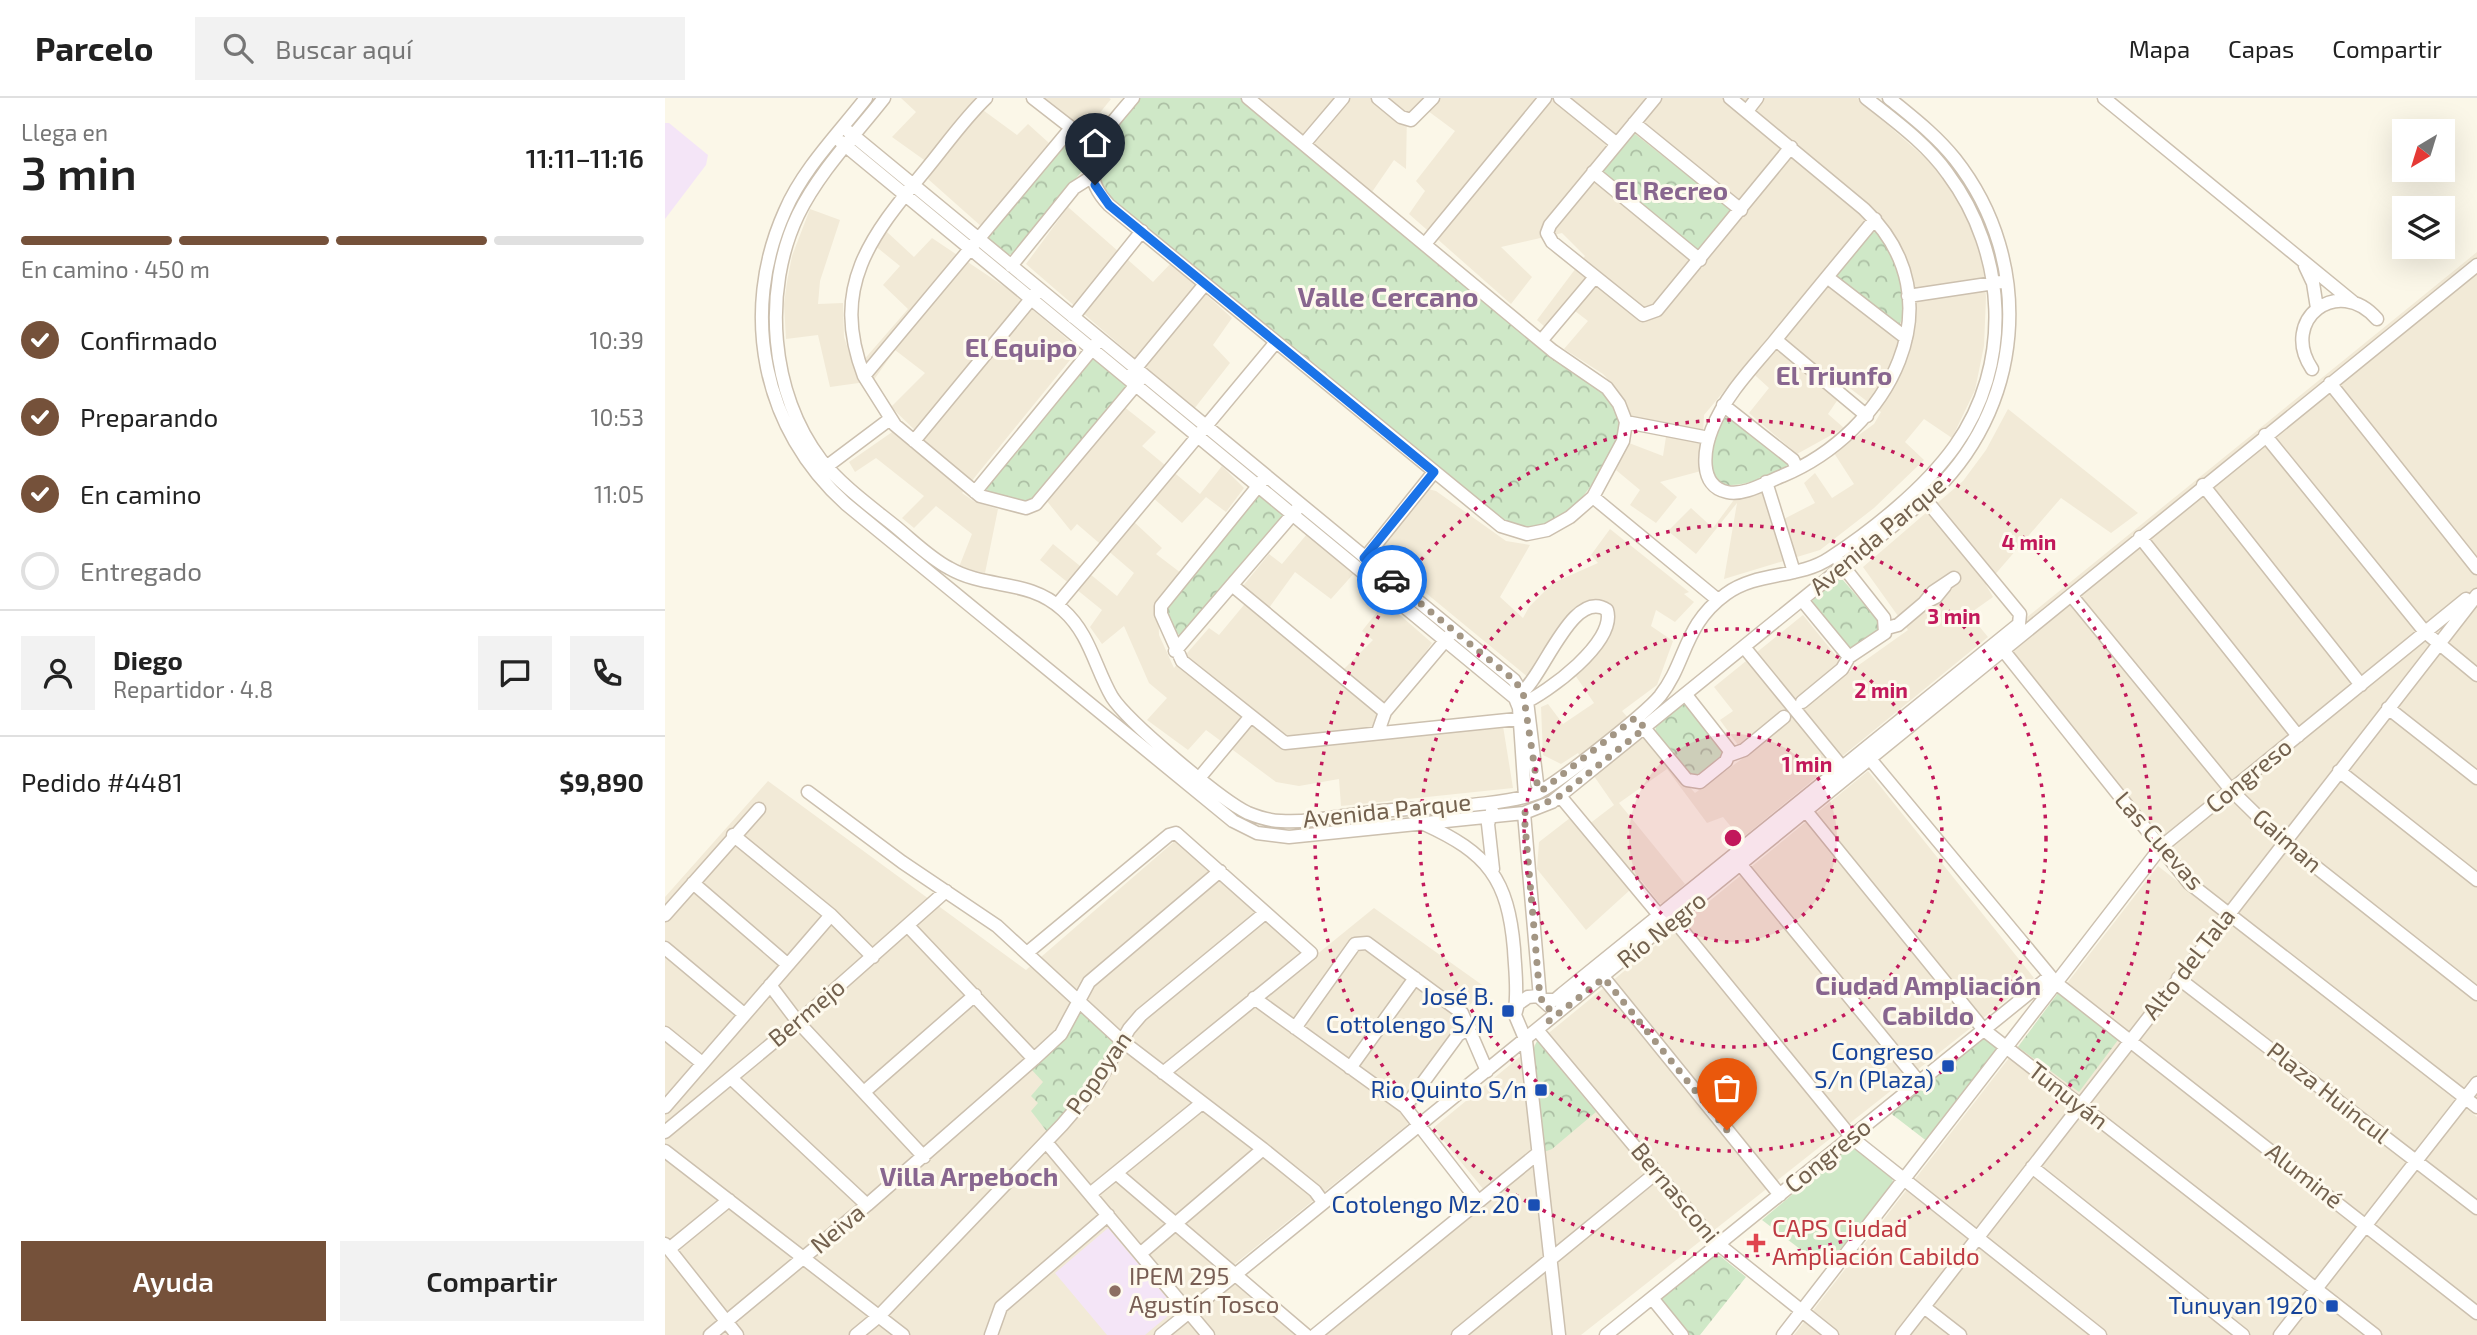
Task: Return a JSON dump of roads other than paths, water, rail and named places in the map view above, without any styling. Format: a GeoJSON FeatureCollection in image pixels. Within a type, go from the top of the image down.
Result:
{"type":"FeatureCollection","features":[{"type":"Feature","properties":{"kind":"street"},"geometry":{"type":"LineString","coordinates":[[866,98],[806,175],[785,211],[766,272],[762,317],[764,356],[775,402],[796,448],[822,471],[890,419]]}},
{"type":"Feature","properties":{"kind":"street","name":"Avenida Parque"},"geometry":{"type":"LineString","coordinates":[[884,98],[810,194],[794,223],[784,253],[776,306],[779,358],[789,399],[822,471],[845,504],[1245,829],[1273,837],[1524,813],[1560,796],[1843,567],[1921,494],[1958,442],[1981,397],[1994,353],[1994,283],[1979,227],[1946,170],[1921,144],[1866,98]]}},
{"type":"Feature","properties":{"kind":"street"},"geometry":{"type":"LineString","coordinates":[[986,98],[873,236],[856,281],[853,332],[864,376],[890,419],[914,441],[975,492],[991,501],[1033,507],[1205,284]]}},
{"type":"Feature","properties":{"kind":"street"},"geometry":{"type":"LineString","coordinates":[[1033,98],[1096,147]]}},
{"type":"Feature","properties":{"kind":"street"},"geometry":{"type":"LineString","coordinates":[[1133,98],[1096,147],[1093,176],[1104,200],[1501,526],[1518,533],[1547,530],[1570,517],[1593,497],[1619,450],[1626,422],[1619,404],[1607,388],[1541,341],[1248,98]]}},
{"type":"Feature","properties":{"kind":"street"},"geometry":{"type":"LineString","coordinates":[[1304,144],[1343,98]]}},
{"type":"Feature","properties":{"kind":"street"},"geometry":{"type":"LineString","coordinates":[[1378,98],[1401,117],[1411,120],[1433,98]]}},
{"type":"Feature","properties":{"kind":"street"},"geometry":{"type":"LineString","coordinates":[[1425,244],[1545,98]]}},
{"type":"Feature","properties":{"kind":"street"},"geometry":{"type":"LineString","coordinates":[[1560,98],[1616,144]]}},
{"type":"Feature","properties":{"kind":"street"},"geometry":{"type":"LineString","coordinates":[[1654,98],[1550,225],[1547,233],[1552,242],[1639,313],[1648,316],[1657,310],[1791,147]]}},
{"type":"Feature","properties":{"kind":"street"},"geometry":{"type":"LineString","coordinates":[[1730,98],[1875,219],[1896,253],[1907,296],[1906,338],[1891,382],[1867,416],[1833,447],[1797,469],[1766,482],[1736,492],[1716,487],[1706,469],[1709,438],[1723,405],[1875,219]]}},
{"type":"Feature","properties":{"kind":"street"},"geometry":{"type":"LineString","coordinates":[[1747,111],[1757,98]]}},
{"type":"Feature","properties":{"kind":"street","name":"Avenida Parque"},"geometry":{"type":"LineString","coordinates":[[822,471],[845,485],[949,568],[969,577],[1022,587],[1057,606],[1089,644],[1106,685],[1120,709],[1246,812],[1276,821],[1496,801],[1541,791],[1635,718],[1661,694],[1691,631],[1718,600],[1750,581],[1818,565],[1835,555],[1951,474],[1972,447],[1998,393],[2010,327],[2008,281],[1994,225],[1968,177],[1938,140],[1888,98]]}},
{"type":"Feature","properties":{"kind":"street"},"geometry":{"type":"LineString","coordinates":[[2104,98],[2353,302],[2368,309],[2377,319]]}},
{"type":"Feature","properties":{"kind":"street"},"geometry":{"type":"LineString","coordinates":[[1634,123],[1741,210]]}},
{"type":"Feature","properties":{"kind":"street"},"geometry":{"type":"LineString","coordinates":[[864,376],[1071,128]]}},
{"type":"Feature","properties":{"kind":"street"},"geometry":{"type":"LineString","coordinates":[[839,132],[1449,636]]}},
{"type":"Feature","properties":{"kind":"street"},"geometry":{"type":"LineString","coordinates":[[1593,172],[1700,260]]}},
{"type":"Feature","properties":{"kind":"street"},"geometry":{"type":"LineString","coordinates":[[1010,266],[1074,188],[1093,176]]}},
{"type":"Feature","properties":{"kind":"street"},"geometry":{"type":"LineString","coordinates":[[1073,317],[1142,232]]}},
{"type":"Feature","properties":{"kind":"street"},"geometry":{"type":"LineString","coordinates":[[975,245],[1010,266],[1035,295],[1073,317],[1096,344]]}},
{"type":"Feature","properties":{"kind":"street"},"geometry":{"type":"LineString","coordinates":[[2302,260],[2313,283],[2317,308]]}},
{"type":"Feature","properties":{"kind":"street","name":"Río Negro"},"geometry":{"type":"LineString","coordinates":[[1160,1335],[1604,978],[2203,485],[2477,265]]}},
{"type":"Feature","properties":{"kind":"street"},"geometry":{"type":"LineString","coordinates":[[1541,341],[1595,276]]}},
{"type":"Feature","properties":{"kind":"street"},"geometry":{"type":"LineString","coordinates":[[1827,277],[1906,338]]}},
{"type":"Feature","properties":{"kind":"street"},"geometry":{"type":"LineString","coordinates":[[1907,296],[2008,281]]}},
{"type":"Feature","properties":{"kind":"street"},"geometry":{"type":"LineString","coordinates":[[914,441],[1035,295]]}},
{"type":"Feature","properties":{"kind":"street"},"geometry":{"type":"LineString","coordinates":[[2312,369],[2301,345],[2302,331],[2317,308],[2329,302],[2353,302]]}},
{"type":"Feature","properties":{"kind":"street"},"geometry":{"type":"LineString","coordinates":[[1776,340],[1867,416]]}},
{"type":"Feature","properties":{"kind":"street"},"geometry":{"type":"LineString","coordinates":[[1057,606],[1276,342]]}},
{"type":"Feature","properties":{"kind":"street"},"geometry":{"type":"LineString","coordinates":[[975,492],[1096,344]]}},
{"type":"Feature","properties":{"kind":"street"},"geometry":{"type":"LineString","coordinates":[[2330,383],[2477,568]]}},
{"type":"Feature","properties":{"kind":"street"},"geometry":{"type":"LineString","coordinates":[[1723,405],[1793,460],[1797,469]]}},
{"type":"Feature","properties":{"kind":"street"},"geometry":{"type":"LineString","coordinates":[[1626,422],[1709,438]]}},
{"type":"Feature","properties":{"kind":"street"},"geometry":{"type":"LineString","coordinates":[[2265,436],[2425,632],[2477,675]]}},
{"type":"Feature","properties":{"kind":"street"},"geometry":{"type":"LineString","coordinates":[[1364,558],[1434,472]]}},
{"type":"Feature","properties":{"kind":"street"},"geometry":{"type":"LineString","coordinates":[[1262,481],[1163,601],[1161,614],[1175,651],[1182,661],[1285,743],[1524,719]]}},
{"type":"Feature","properties":{"kind":"street"},"geometry":{"type":"LineString","coordinates":[[1766,482],[1794,572]]}},
{"type":"Feature","properties":{"kind":"street"},"geometry":{"type":"LineString","coordinates":[[2203,485],[2361,685]]}},
{"type":"Feature","properties":{"kind":"street","name":"Río Negro"},"geometry":{"type":"LineString","coordinates":[[1542,999],[1555,1000],[2019,624],[2020,614],[1921,494]]}},
{"type":"Feature","properties":{"kind":"street"},"geometry":{"type":"LineString","coordinates":[[1593,497],[1718,600]]}},
{"type":"Feature","properties":{"kind":"street"},"geometry":{"type":"LineString","coordinates":[[1297,510],[1364,558],[1521,699],[1536,778],[1541,791]]}},
{"type":"Feature","properties":{"kind":"street"},"geometry":{"type":"LineString","coordinates":[[1175,651],[1297,510]]}},
{"type":"Feature","properties":{"kind":"street"},"geometry":{"type":"LineString","coordinates":[[2140,537],[2298,736]]}},
{"type":"Feature","properties":{"kind":"street"},"geometry":{"type":"LineString","coordinates":[[1835,555],[1884,618],[1887,628]]}},
{"type":"Feature","properties":{"kind":"street"},"geometry":{"type":"LineString","coordinates":[[1806,699],[1842,669],[1849,657],[1856,655],[1887,628],[1898,625],[1924,604],[1933,592],[1949,582]]}},
{"type":"Feature","properties":{"kind":"street"},"geometry":{"type":"LineString","coordinates":[[1233,586],[1385,712]]}},
{"type":"Feature","properties":{"kind":"street","name":"Congreso"},"geometry":{"type":"LineString","coordinates":[[1607,1335],[1984,1030],[2052,980],[2161,848],[2425,632],[2477,593]]}},
{"type":"Feature","properties":{"kind":"street","name":"Alto del Tala"},"geometry":{"type":"LineString","coordinates":[[1902,1335],[2477,593]]}},
{"type":"Feature","properties":{"kind":"street","name":"Gaiman"},"geometry":{"type":"LineString","coordinates":[[2071,595],[2231,790],[2283,841],[2477,994]]}},
{"type":"Feature","properties":{"kind":"street"},"geometry":{"type":"LineString","coordinates":[[1803,600],[1849,657]]}},
{"type":"Feature","properties":{"kind":"street"},"geometry":{"type":"LineString","coordinates":[[1599,606],[1608,610],[1608,623],[1592,651],[1521,699],[1534,682],[1561,633],[1573,619],[1589,607],[1599,606]]}},
{"type":"Feature","properties":{"kind":"street"},"geometry":{"type":"LineString","coordinates":[[1378,732],[1385,712],[1449,636]]}},
{"type":"Feature","properties":{"kind":"street"},"geometry":{"type":"LineString","coordinates":[[1744,647],[1842,767]]}},
{"type":"Feature","properties":{"kind":"street","name":"Las Cuevas"},"geometry":{"type":"LineString","coordinates":[[2003,650],[2189,883],[2477,1107]]}},
{"type":"Feature","properties":{"kind":"street"},"geometry":{"type":"LineString","coordinates":[[1686,695],[1727,746],[1730,755]]}},
{"type":"Feature","properties":{"kind":"street"},"geometry":{"type":"LineString","coordinates":[[2388,708],[2477,778]]}},
{"type":"Feature","properties":{"kind":"street"},"geometry":{"type":"LineString","coordinates":[[1201,777],[1251,716]]}},
{"type":"Feature","properties":{"kind":"street"},"geometry":{"type":"LineString","coordinates":[[1635,718],[1691,782],[1700,782],[1730,755],[1744,750],[1784,717]]}},
{"type":"Feature","properties":{"kind":"street"},"geometry":{"type":"LineString","coordinates":[[1524,719],[1525,796]]}},
{"type":"Feature","properties":{"kind":"street","name":"Aluminé"},"geometry":{"type":"LineString","coordinates":[[1870,759],[2052,980],[2477,1313]]}},
{"type":"Feature","properties":{"kind":"street"},"geometry":{"type":"LineString","coordinates":[[2339,771],[2477,880]]}},
{"type":"Feature","properties":{"kind":"street"},"geometry":{"type":"LineString","coordinates":[[808,792],[977,911],[1028,953],[1122,1041],[1263,1149],[1315,1191],[1323,1202]]}},
{"type":"Feature","properties":{"kind":"street"},"geometry":{"type":"LineString","coordinates":[[1560,796],[1659,915]]}},
{"type":"Feature","properties":{"kind":"street"},"geometry":{"type":"LineString","coordinates":[[1495,876],[1490,816],[1496,801]]}},
{"type":"Feature","properties":{"kind":"street"},"geometry":{"type":"LineString","coordinates":[[665,915],[733,835],[759,809]]}},
{"type":"Feature","properties":{"kind":"street"},"geometry":{"type":"LineString","coordinates":[[1398,810],[1399,825]]}},
{"type":"Feature","properties":{"kind":"street","name":"Tunuyán"},"geometry":{"type":"LineString","coordinates":[[1806,811],[1984,1030],[2375,1335]]}},
{"type":"Feature","properties":{"kind":"street"},"geometry":{"type":"LineString","coordinates":[[1524,813],[1542,999],[1549,1006],[1549,1021]]}},
{"type":"Feature","properties":{"kind":"street"},"geometry":{"type":"LineString","coordinates":[[1420,822],[1468,846],[1481,857],[1495,876],[1511,915],[1515,1009],[1517,1022],[1526,1041],[1559,1335]]}},
{"type":"Feature","properties":{"kind":"street"},"geometry":{"type":"LineString","coordinates":[[733,835],[831,915],[873,957]]}},
{"type":"Feature","properties":{"kind":"street"},"geometry":{"type":"LineString","coordinates":[[1028,953],[1170,835],[1182,836],[1311,953],[1163,1073]]}},
{"type":"Feature","properties":{"kind":"street"},"geometry":{"type":"LineString","coordinates":[[1741,865],[1920,1083]]}},
{"type":"Feature","properties":{"kind":"street","name":"Neiva"},"geometry":{"type":"LineString","coordinates":[[710,1335],[924,1157],[1034,1059],[1061,1034],[1089,982],[1220,871]]}},
{"type":"Feature","properties":{"kind":"street"},"geometry":{"type":"LineString","coordinates":[[693,883],[787,964]]}},
{"type":"Feature","properties":{"kind":"street","name":"Bermejo"},"geometry":{"type":"LineString","coordinates":[[668,1125],[731,1078],[798,1022],[909,927],[946,891]]}},
{"type":"Feature","properties":{"kind":"street","name":"Popoyan"},"geometry":{"type":"LineString","coordinates":[[856,1335],[879,1316],[1046,1142],[1098,1083],[1122,1041],[1141,1015],[1265,913]]}},
{"type":"Feature","properties":{"kind":"street"},"geometry":{"type":"LineString","coordinates":[[665,1107],[831,915]]}},
{"type":"Feature","properties":{"kind":"street"},"geometry":{"type":"LineString","coordinates":[[1674,920],[1852,1138],[2100,1335]]}},
{"type":"Feature","properties":{"kind":"street"},"geometry":{"type":"LineString","coordinates":[[909,927],[1034,1059]]}},
{"type":"Feature","properties":{"kind":"street"},"geometry":{"type":"LineString","coordinates":[[1295,1028],[1355,944],[1367,943],[1462,1013],[1487,1072]]}},
{"type":"Feature","properties":{"kind":"street"},"geometry":{"type":"LineString","coordinates":[[665,948],[744,1014]]}},
{"type":"Feature","properties":{"kind":"street"},"geometry":{"type":"LineString","coordinates":[[1350,1068],[1415,978]]}},
{"type":"Feature","properties":{"kind":"street"},"geometry":{"type":"LineString","coordinates":[[1604,978],[1780,1195]]}},
{"type":"Feature","properties":{"kind":"street","name":"Plaza Huincul"},"geometry":{"type":"LineString","coordinates":[[2178,978],[2477,1209]]}},
{"type":"Feature","properties":{"kind":"street"},"geometry":{"type":"LineString","coordinates":[[1783,1335],[2007,1049],[2052,980]]}},
{"type":"Feature","properties":{"kind":"street"},"geometry":{"type":"LineString","coordinates":[[770,985],[798,1022],[924,1157]]}},
{"type":"Feature","properties":{"kind":"street"},"geometry":{"type":"LineString","coordinates":[[864,1092],[975,995]]}},
{"type":"Feature","properties":{"kind":"street"},"geometry":{"type":"LineString","coordinates":[[1254,998],[1405,1107],[1421,1124],[1478,1201]]}},
{"type":"Feature","properties":{"kind":"street"},"geometry":{"type":"LineString","coordinates":[[1515,1009],[1523,999],[1542,999]]}},
{"type":"Feature","properties":{"kind":"street"},"geometry":{"type":"LineString","coordinates":[[1405,1107],[1458,1035],[1470,1027]]}},
{"type":"Feature","properties":{"kind":"street"},"geometry":{"type":"LineString","coordinates":[[1521,1027],[1538,1031]]}},
{"type":"Feature","properties":{"kind":"street","name":"Bernasconi"},"geometry":{"type":"LineString","coordinates":[[1538,1031],[1718,1245],[1832,1335]]}},
{"type":"Feature","properties":{"kind":"street"},"geometry":{"type":"LineString","coordinates":[[665,1033],[702,1063]]}},
{"type":"Feature","properties":{"kind":"street"},"geometry":{"type":"LineString","coordinates":[[731,1078],[867,1205]]}},
{"type":"Feature","properties":{"kind":"street"},"geometry":{"type":"LineString","coordinates":[[2280,1335],[2477,1083]]}},
{"type":"Feature","properties":{"kind":"street"},"geometry":{"type":"LineString","coordinates":[[1090,1194],[1202,1103]]}},
{"type":"Feature","properties":{"kind":"street"},"geometry":{"type":"LineString","coordinates":[[1046,1142],[1208,1335]]}},
{"type":"Feature","properties":{"kind":"street"},"geometry":{"type":"LineString","coordinates":[[1140,1254],[1263,1149]]}},
{"type":"Feature","properties":{"kind":"street"},"geometry":{"type":"LineString","coordinates":[[665,1151],[903,1335]]}},
{"type":"Feature","properties":{"kind":"street"},"geometry":{"type":"LineString","coordinates":[[1315,1335],[1537,1154]]}},
{"type":"Feature","properties":{"kind":"street"},"geometry":{"type":"LineString","coordinates":[[2032,1167],[2243,1335]]}},
{"type":"Feature","properties":{"kind":"street"},"geometry":{"type":"LineString","coordinates":[[1116,1173],[1306,1335]]}},
{"type":"Feature","properties":{"kind":"street"},"geometry":{"type":"LineString","coordinates":[[1458,1335],[1656,1173]]}},
{"type":"Feature","properties":{"kind":"street"},"geometry":{"type":"LineString","coordinates":[[729,1199],[667,1246],[737,1335]]}},
{"type":"Feature","properties":{"kind":"street"},"geometry":{"type":"LineString","coordinates":[[991,1335],[1001,1307],[1108,1215]]}},
{"type":"Feature","properties":{"kind":"street"},"geometry":{"type":"LineString","coordinates":[[1652,1298],[1682,1335]]}},
{"type":"Feature","properties":{"kind":"street"},"geometry":{"type":"LineString","coordinates":[[1924,1307],[1960,1335]]}},
{"type":"Feature","properties":{"kind":"place","name":"José B. Cottolengo S/N"},"geometry":{"type":"Point","coordinates":[1508,1011]}},
{"type":"Feature","properties":{"kind":"place","name":"Congreso S/n (Plaza)"},"geometry":{"type":"Point","coordinates":[1948,1066]}},
{"type":"Feature","properties":{"kind":"place","name":"Rio Quinto S/n"},"geometry":{"type":"Point","coordinates":[1541,1090]}},
{"type":"Feature","properties":{"kind":"place","name":"Cotolengo Mz. 20"},"geometry":{"type":"Point","coordinates":[1534,1205]}},
{"type":"Feature","properties":{"kind":"place","name":"CAPS Ciudad Ampliación Cabildo"},"geometry":{"type":"Point","coordinates":[1756,1243]}},
{"type":"Feature","properties":{"kind":"place","name":"IPEM 295 Agustín Tosco"},"geometry":{"type":"Point","coordinates":[1115,1291]}},
{"type":"Feature","properties":{"kind":"place","name":"Tunuyan 1920"},"geometry":{"type":"Point","coordinates":[2332,1306]}},
{"type":"Feature","properties":{"kind":"district","name":"El Recreo"},"geometry":{"type":"Point","coordinates":[1671,191]}},
{"type":"Feature","properties":{"kind":"district","name":"Valle Cercano"},"geometry":{"type":"Point","coordinates":[1388,297]}},
{"type":"Feature","properties":{"kind":"district","name":"El Equipo"},"geometry":{"type":"Point","coordinates":[1021,348]}},
{"type":"Feature","properties":{"kind":"district","name":"El Triunfo"},"geometry":{"type":"Point","coordinates":[1834,376]}},
{"type":"Feature","properties":{"kind":"district","name":"Ciudad Ampliación Cabildo"},"geometry":{"type":"Point","coordinates":[1928,1001]}},
{"type":"Feature","properties":{"kind":"district","name":"Villa Arpeboch"},"geometry":{"type":"Point","coordinates":[969,1177]}}]}
